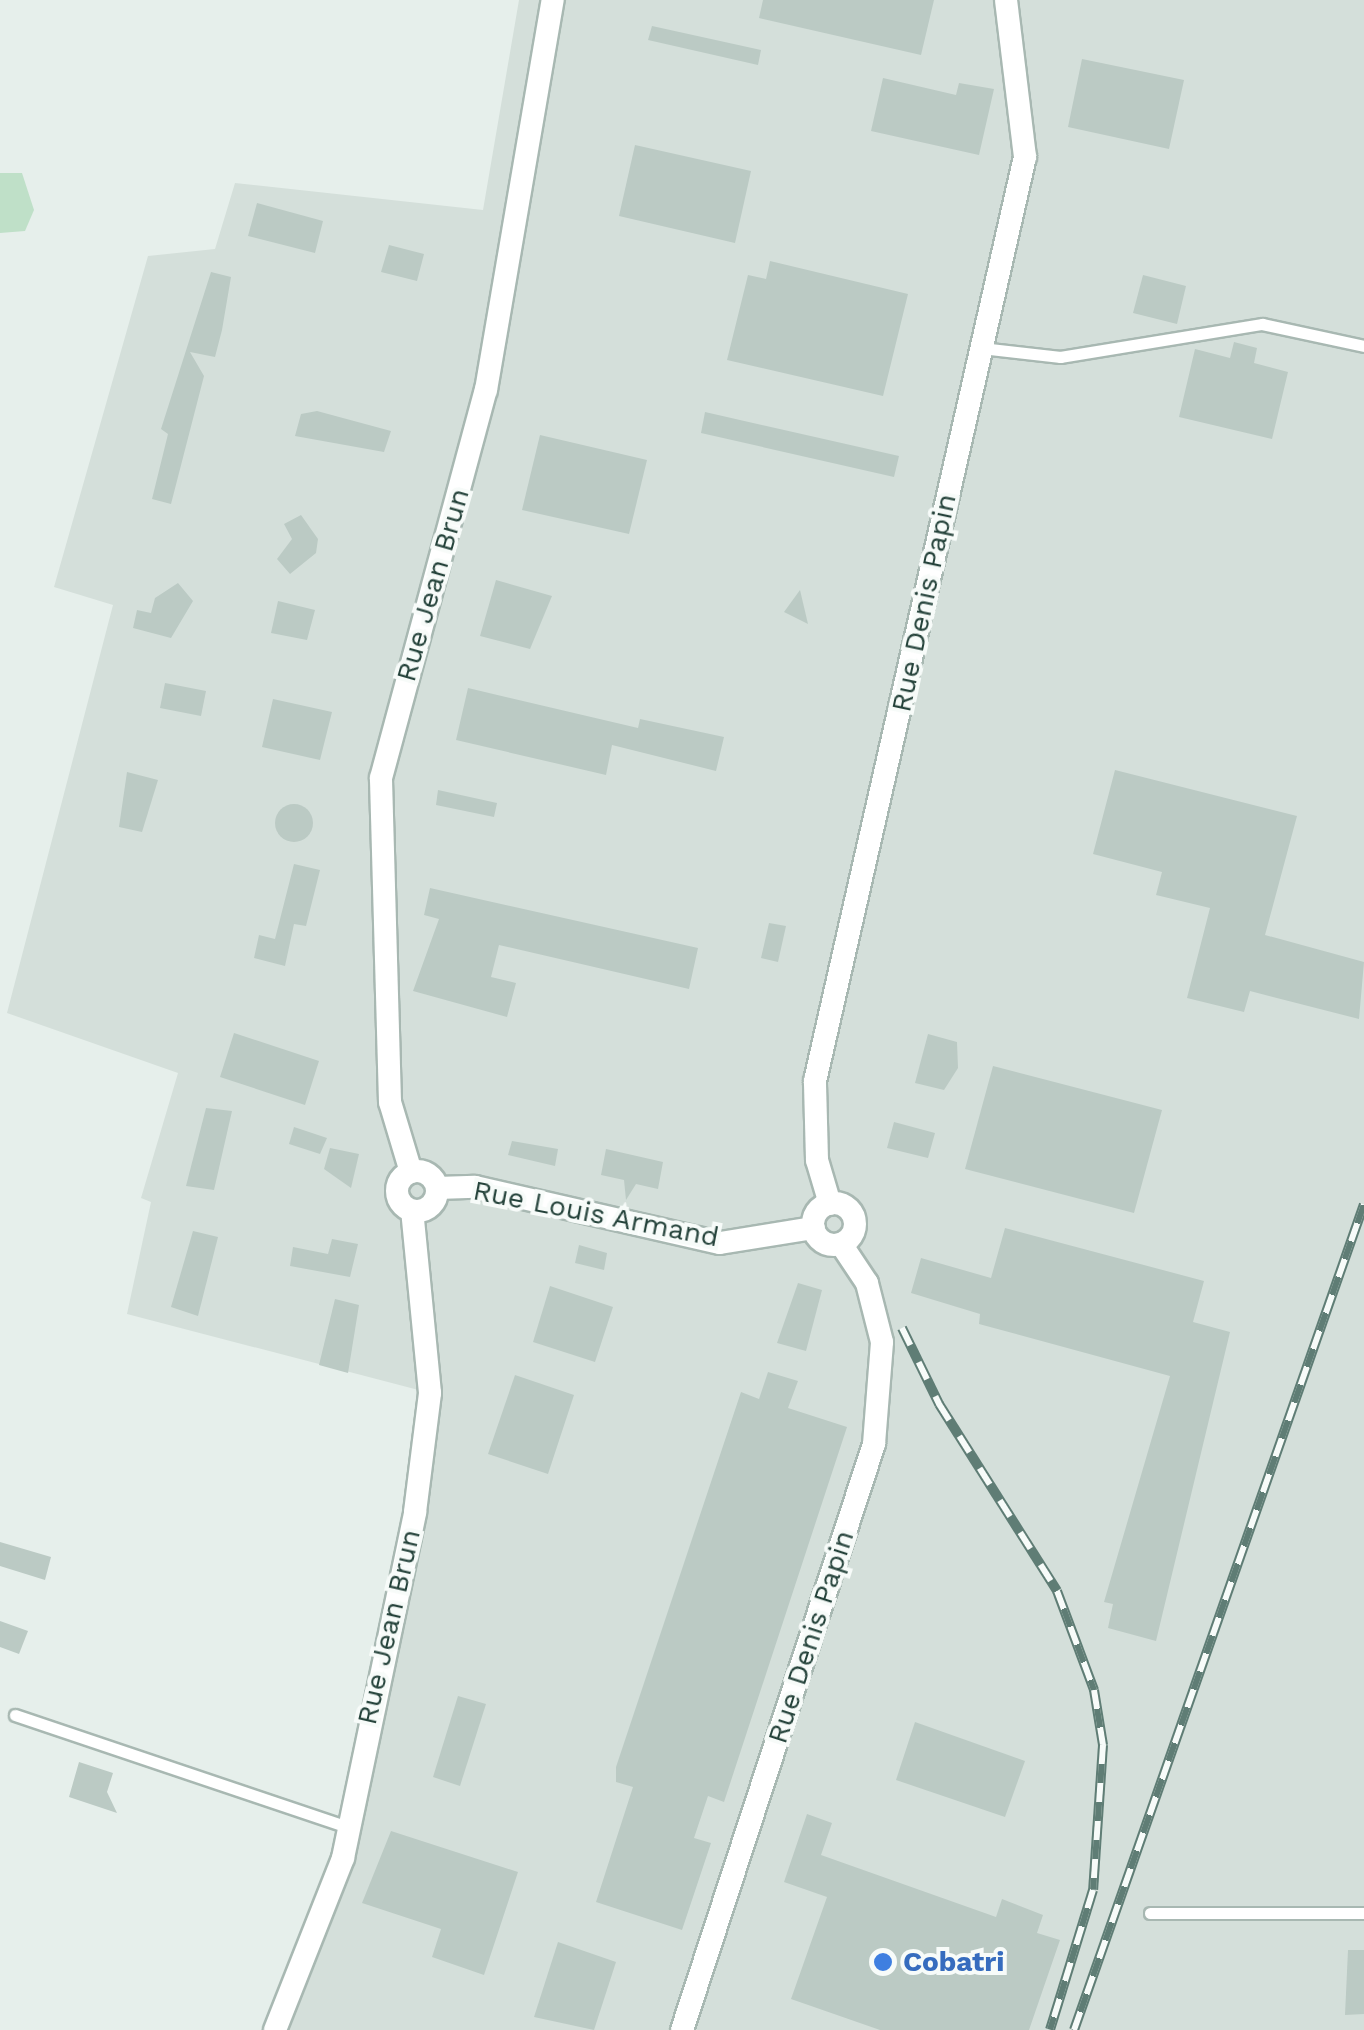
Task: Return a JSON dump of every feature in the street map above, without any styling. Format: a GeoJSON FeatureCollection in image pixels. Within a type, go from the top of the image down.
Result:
{"type":"FeatureCollection","features":[{"type":"Feature","properties":{"kind":"street","name":"Rue Jean Brun"},"geometry":{"type":"LineString","coordinates":[[275,2030],[348,1828],[428,1414],[412,1212],[396,1192],[411,1172],[390,1102],[381,778],[486,390],[553,0]]}},
{"type":"Feature","properties":{"kind":"street","name":"Rue Denis Papin"},"geometry":{"type":"LineString","coordinates":[[682,2030],[874,1444],[882,1342],[867,1283],[841,1244],[854,1220],[830,1204],[817,1160],[815,1082],[1025,157],[1006,0]]}},
{"type":"Feature","properties":{"kind":"street"},"geometry":{"type":"LineString","coordinates":[[411,1172],[438,1188],[431,1206],[412,1212]]}},
{"type":"Feature","properties":{"kind":"street","name":"Rue Louis Armand"},"geometry":{"type":"LineString","coordinates":[[438,1188],[475,1187],[720,1242],[814,1228]]}},
{"type":"Feature","properties":{"kind":"street"},"geometry":{"type":"LineString","coordinates":[[830,1204],[814,1228],[824,1243],[841,1244]]}},
{"type":"Feature","properties":{"kind":"lane"},"geometry":{"type":"LineString","coordinates":[[981,348],[1060,357],[1262,324],[1364,346]]}},
{"type":"Feature","properties":{"kind":"lane"},"geometry":{"type":"LineString","coordinates":[[15,1715],[348,1828]]}},
{"type":"Feature","properties":{"kind":"lane"},"geometry":{"type":"LineString","coordinates":[[1150,1913],[1364,1913]]}},
{"type":"Feature","properties":{"kind":"shaded area"},"geometry":{"type":"Polygon","coordinates":[[[519,0],[1364,0],[1364,2030],[273,2030],[343,1858],[430,1393],[127,1314],[151,1202],[141,1198],[178,1073],[7,1013],[113,605],[54,587],[148,256],[215,249],[235,183],[483,210],[519,0]]]}},
{"type":"Feature","properties":{"kind":"green space"},"geometry":{"type":"Polygon","coordinates":[[[0,173],[22,173],[34,210],[25,231],[0,233],[0,173]]]}},
{"type":"Feature","properties":{"kind":"building"},"geometry":{"type":"Polygon","coordinates":[[[763,0],[934,0],[921,55],[759,18],[763,0]]]}},
{"type":"Feature","properties":{"kind":"building"},"geometry":{"type":"Polygon","coordinates":[[[652,26],[761,50],[758,65],[648,40],[652,26]]]}},
{"type":"Feature","properties":{"kind":"building"},"geometry":{"type":"Polygon","coordinates":[[[1082,59],[1184,80],[1169,149],[1068,127],[1082,59]]]}},
{"type":"Feature","properties":{"kind":"building"},"geometry":{"type":"Polygon","coordinates":[[[883,78],[956,95],[959,83],[994,89],[979,155],[871,131],[883,78]]]}},
{"type":"Feature","properties":{"kind":"building"},"geometry":{"type":"Polygon","coordinates":[[[635,145],[751,171],[735,243],[619,216],[635,145]]]}},
{"type":"Feature","properties":{"kind":"building"},"geometry":{"type":"Polygon","coordinates":[[[257,203],[323,221],[315,253],[248,236],[257,203]]]}},
{"type":"Feature","properties":{"kind":"building"},"geometry":{"type":"Polygon","coordinates":[[[389,245],[424,254],[417,281],[381,272],[389,245]]]}},
{"type":"Feature","properties":{"kind":"building"},"geometry":{"type":"Polygon","coordinates":[[[770,261],[908,294],[883,396],[727,360],[748,275],[766,279],[770,261]]]}},
{"type":"Feature","properties":{"kind":"building"},"geometry":{"type":"Polygon","coordinates":[[[211,272],[231,277],[222,330],[215,357],[190,352],[204,376],[171,504],[152,499],[168,434],[161,429],[211,272]]]}},
{"type":"Feature","properties":{"kind":"building"},"geometry":{"type":"Polygon","coordinates":[[[1143,275],[1186,286],[1177,324],[1133,313],[1143,275]]]}},
{"type":"Feature","properties":{"kind":"building"},"geometry":{"type":"Polygon","coordinates":[[[1234,342],[1257,348],[1254,363],[1288,372],[1272,439],[1179,417],[1195,349],[1230,358],[1234,342]]]}},
{"type":"Feature","properties":{"kind":"building"},"geometry":{"type":"Polygon","coordinates":[[[317,411],[391,431],[384,452],[295,436],[301,414],[317,411]]]}},
{"type":"Feature","properties":{"kind":"building"},"geometry":{"type":"Polygon","coordinates":[[[705,412],[899,456],[894,477],[701,433],[705,412]]]}},
{"type":"Feature","properties":{"kind":"building"},"geometry":{"type":"Polygon","coordinates":[[[540,435],[647,460],[629,534],[522,510],[540,435]]]}},
{"type":"Feature","properties":{"kind":"building"},"geometry":{"type":"Polygon","coordinates":[[[301,515],[318,539],[316,553],[290,574],[277,559],[292,539],[284,524],[301,515]]]}},
{"type":"Feature","properties":{"kind":"building"},"geometry":{"type":"Polygon","coordinates":[[[496,580],[552,596],[530,649],[480,636],[496,580]]]}},
{"type":"Feature","properties":{"kind":"building"},"geometry":{"type":"Polygon","coordinates":[[[178,583],[193,601],[171,638],[133,628],[137,610],[151,613],[155,598],[178,583]]]}},
{"type":"Feature","properties":{"kind":"building"},"geometry":{"type":"Polygon","coordinates":[[[800,590],[808,624],[784,612],[800,590]]]}},
{"type":"Feature","properties":{"kind":"building"},"geometry":{"type":"Polygon","coordinates":[[[278,601],[315,610],[307,640],[271,633],[278,601]]]}},
{"type":"Feature","properties":{"kind":"building"},"geometry":{"type":"Polygon","coordinates":[[[165,683],[206,691],[201,716],[160,708],[165,683]]]}},
{"type":"Feature","properties":{"kind":"building"},"geometry":{"type":"Polygon","coordinates":[[[468,688],[638,728],[640,719],[724,737],[716,771],[612,745],[606,775],[456,740],[468,688]]]}},
{"type":"Feature","properties":{"kind":"building"},"geometry":{"type":"Polygon","coordinates":[[[273,699],[332,712],[320,760],[262,747],[273,699]]]}},
{"type":"Feature","properties":{"kind":"building"},"geometry":{"type":"Polygon","coordinates":[[[1115,770],[1297,816],[1265,935],[1364,962],[1359,1019],[1250,991],[1244,1012],[1187,998],[1210,908],[1156,895],[1162,872],[1093,854],[1115,770]]]}},
{"type":"Feature","properties":{"kind":"building"},"geometry":{"type":"Polygon","coordinates":[[[127,772],[158,780],[142,832],[119,827],[127,772]]]}},
{"type":"Feature","properties":{"kind":"building"},"geometry":{"type":"Polygon","coordinates":[[[438,790],[497,803],[494,817],[436,805],[438,790]]]}},
{"type":"Feature","properties":{"kind":"building"},"geometry":{"type":"Polygon","coordinates":[[[294,804],[308,809],[313,823],[308,837],[294,842],[280,837],[275,823],[280,809],[294,804]]]}},
{"type":"Feature","properties":{"kind":"building"},"geometry":{"type":"Polygon","coordinates":[[[294,864],[320,870],[306,926],[294,924],[285,966],[254,958],[259,935],[275,939],[294,864]]]}},
{"type":"Feature","properties":{"kind":"building"},"geometry":{"type":"Polygon","coordinates":[[[430,888],[698,948],[689,989],[499,945],[491,977],[516,983],[507,1017],[413,991],[439,919],[424,915],[430,888]]]}},
{"type":"Feature","properties":{"kind":"building"},"geometry":{"type":"Polygon","coordinates":[[[769,923],[786,926],[778,962],[761,958],[769,923]]]}},
{"type":"Feature","properties":{"kind":"building"},"geometry":{"type":"Polygon","coordinates":[[[234,1033],[319,1061],[305,1105],[220,1077],[234,1033]]]}},
{"type":"Feature","properties":{"kind":"building"},"geometry":{"type":"Polygon","coordinates":[[[928,1034],[957,1042],[958,1068],[944,1090],[915,1083],[928,1034]]]}},
{"type":"Feature","properties":{"kind":"building"},"geometry":{"type":"Polygon","coordinates":[[[993,1066],[1162,1110],[1134,1213],[965,1169],[993,1066]]]}},
{"type":"Feature","properties":{"kind":"building"},"geometry":{"type":"Polygon","coordinates":[[[206,1108],[232,1111],[214,1190],[186,1186],[206,1108]]]}},
{"type":"Feature","properties":{"kind":"building"},"geometry":{"type":"Polygon","coordinates":[[[894,1122],[935,1133],[928,1158],[887,1148],[894,1122]]]}},
{"type":"Feature","properties":{"kind":"building"},"geometry":{"type":"Polygon","coordinates":[[[294,1127],[327,1138],[320,1154],[289,1144],[294,1127]]]}},
{"type":"Feature","properties":{"kind":"building"},"geometry":{"type":"Polygon","coordinates":[[[512,1141],[558,1149],[555,1166],[508,1155],[512,1141]]]}},
{"type":"Feature","properties":{"kind":"building"},"geometry":{"type":"Polygon","coordinates":[[[330,1148],[359,1154],[351,1188],[324,1169],[330,1148]]]}},
{"type":"Feature","properties":{"kind":"building"},"geometry":{"type":"Polygon","coordinates":[[[606,1149],[663,1162],[658,1189],[636,1184],[626,1200],[624,1180],[601,1175],[606,1149]]]}},
{"type":"Feature","properties":{"kind":"building"},"geometry":{"type":"Polygon","coordinates":[[[1005,1228],[1204,1281],[1193,1322],[1230,1332],[1156,1641],[1108,1628],[1113,1604],[1104,1602],[1170,1376],[979,1324],[980,1314],[911,1293],[921,1258],[991,1278],[1005,1228]]]}},
{"type":"Feature","properties":{"kind":"building"},"geometry":{"type":"Polygon","coordinates":[[[193,1231],[218,1237],[198,1316],[171,1307],[193,1231]]]}},
{"type":"Feature","properties":{"kind":"building"},"geometry":{"type":"Polygon","coordinates":[[[332,1239],[358,1244],[350,1277],[290,1266],[293,1247],[328,1254],[332,1239]]]}},
{"type":"Feature","properties":{"kind":"building"},"geometry":{"type":"Polygon","coordinates":[[[579,1245],[607,1253],[604,1270],[575,1263],[579,1245]]]}},
{"type":"Feature","properties":{"kind":"building"},"geometry":{"type":"Polygon","coordinates":[[[798,1283],[822,1290],[806,1351],[777,1343],[798,1283]]]}},
{"type":"Feature","properties":{"kind":"building"},"geometry":{"type":"Polygon","coordinates":[[[550,1286],[613,1307],[595,1362],[533,1342],[550,1286]]]}},
{"type":"Feature","properties":{"kind":"building"},"geometry":{"type":"Polygon","coordinates":[[[335,1299],[359,1305],[348,1373],[319,1365],[335,1299]]]}},
{"type":"Feature","properties":{"kind":"building"},"geometry":{"type":"Polygon","coordinates":[[[768,1372],[798,1381],[788,1408],[847,1427],[724,1802],[708,1796],[694,1838],[711,1843],[682,1930],[596,1902],[633,1787],[616,1782],[616,1767],[741,1392],[759,1399],[768,1372]]]}},
{"type":"Feature","properties":{"kind":"building"},"geometry":{"type":"Polygon","coordinates":[[[515,1375],[574,1395],[548,1474],[488,1454],[515,1375]]]}},
{"type":"Feature","properties":{"kind":"building"},"geometry":{"type":"Polygon","coordinates":[[[0,1542],[51,1557],[45,1580],[0,1566],[0,1542]]]}},
{"type":"Feature","properties":{"kind":"building"},"geometry":{"type":"Polygon","coordinates":[[[0,1621],[28,1631],[19,1654],[0,1647],[0,1621]]]}},
{"type":"Feature","properties":{"kind":"building"},"geometry":{"type":"Polygon","coordinates":[[[458,1696],[486,1704],[460,1786],[433,1777],[458,1696]]]}},
{"type":"Feature","properties":{"kind":"building"},"geometry":{"type":"Polygon","coordinates":[[[915,1722],[1025,1761],[1005,1817],[896,1780],[915,1722]]]}},
{"type":"Feature","properties":{"kind":"building"},"geometry":{"type":"Polygon","coordinates":[[[79,1762],[113,1773],[107,1792],[117,1813],[69,1797],[79,1762]]]}},
{"type":"Feature","properties":{"kind":"building"},"geometry":{"type":"Polygon","coordinates":[[[807,1814],[832,1823],[821,1855],[996,1917],[1002,1899],[1043,1915],[1037,1933],[1060,1940],[1029,2030],[880,2030],[791,1999],[827,1897],[784,1882],[807,1814]]]}},
{"type":"Feature","properties":{"kind":"building"},"geometry":{"type":"Polygon","coordinates":[[[391,1831],[518,1872],[484,1975],[432,1957],[441,1929],[362,1903],[391,1831]]]}},
{"type":"Feature","properties":{"kind":"building"},"geometry":{"type":"Polygon","coordinates":[[[558,1942],[616,1962],[594,2030],[534,2017],[558,1942]]]}},
{"type":"Feature","properties":{"kind":"building"},"geometry":{"type":"Polygon","coordinates":[[[1348,1950],[1364,1950],[1364,2014],[1345,2015],[1348,1950]]]}},
{"type":"Feature","properties":{"kind":"railway"},"geometry":{"type":"LineString","coordinates":[[1074,2030],[1364,1204]]}},
{"type":"Feature","properties":{"kind":"railway"},"geometry":{"type":"LineString","coordinates":[[902,1328],[939,1404],[1057,1591],[1094,1690],[1103,1745],[1093,1890],[1050,2030]]}},
{"type":"Feature","properties":{"kind":"place","name":"Cobatri"},"geometry":{"type":"Point","coordinates":[883,1962]}}]}
